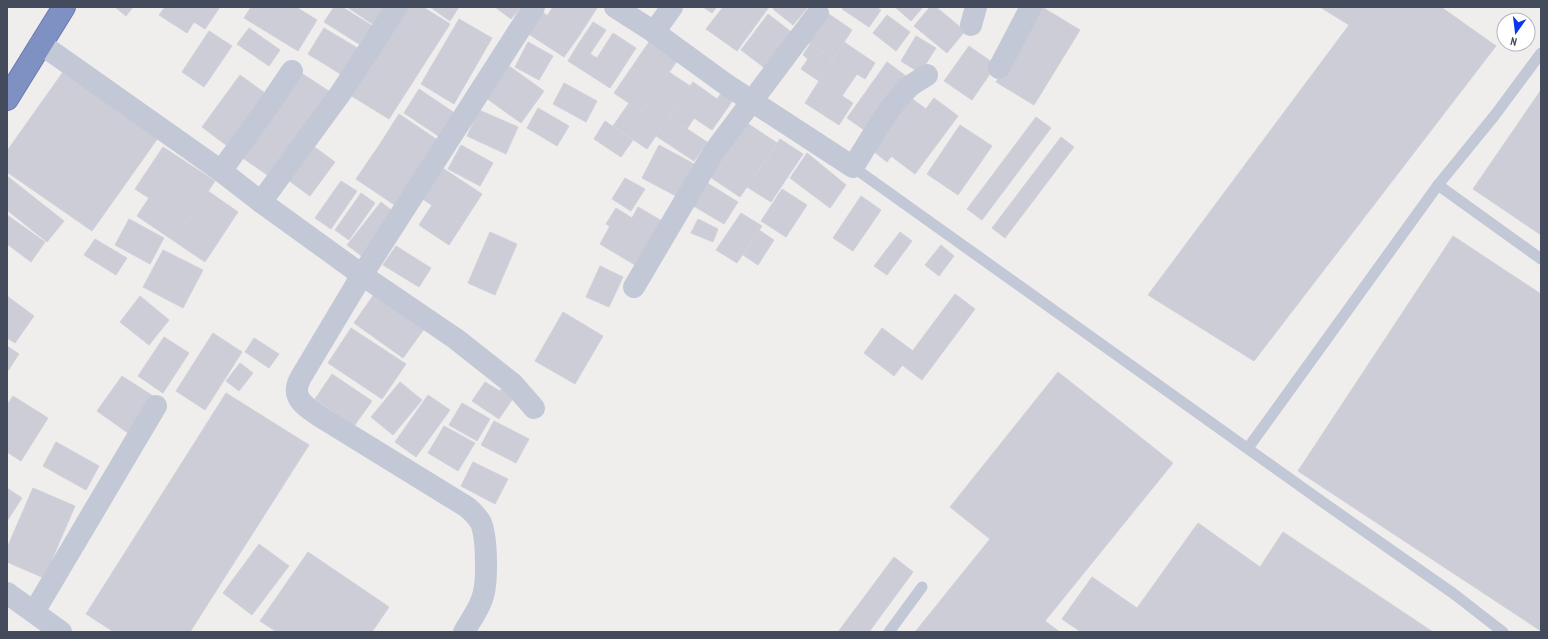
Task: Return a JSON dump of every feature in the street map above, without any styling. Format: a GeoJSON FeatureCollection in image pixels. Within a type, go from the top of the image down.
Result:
{"type":"FeatureCollection","features":[{"type":"Feature","properties":{"kind":"highway"},"geometry":{"type":"LineString","coordinates":[[7,99],[64,7]]}},
{"type":"Feature","properties":{"kind":"street"},"geometry":{"type":"LineString","coordinates":[[261,202],[340,94],[397,7]]}},
{"type":"Feature","properties":{"kind":"street"},"geometry":{"type":"LineString","coordinates":[[464,632],[482,600],[486,578],[482,525],[476,515],[467,507],[324,419],[304,405],[296,392],[297,384],[362,275],[534,7]]}},
{"type":"Feature","properties":{"kind":"street"},"geometry":{"type":"LineString","coordinates":[[615,7],[654,32],[752,102],[853,167],[889,112],[903,94],[909,87],[927,75]]}},
{"type":"Feature","properties":{"kind":"street"},"geometry":{"type":"LineString","coordinates":[[654,32],[672,7]]}},
{"type":"Feature","properties":{"kind":"street"},"geometry":{"type":"LineString","coordinates":[[999,68],[1028,8]]}},
{"type":"Feature","properties":{"kind":"street"},"geometry":{"type":"LineString","coordinates":[[634,287],[713,153],[818,13]]}},
{"type":"Feature","properties":{"kind":"street"},"geometry":{"type":"LineString","coordinates":[[41,44],[221,171],[261,202],[362,275],[456,339],[513,384],[534,408]]}},
{"type":"Feature","properties":{"kind":"street"},"geometry":{"type":"LineString","coordinates":[[221,171],[292,71]]}},
{"type":"Feature","properties":{"kind":"street"},"geometry":{"type":"LineString","coordinates":[[34,612],[156,406]]}},
{"type":"Feature","properties":{"kind":"street"},"geometry":{"type":"LineString","coordinates":[[7,593],[60,632]]}},
{"type":"Feature","properties":{"kind":"lane"},"geometry":{"type":"LineString","coordinates":[[1248,448],[1438,185],[1495,114],[1541,52]]}},
{"type":"Feature","properties":{"kind":"lane"},"geometry":{"type":"LineString","coordinates":[[853,167],[1454,594],[1503,632]]}},
{"type":"Feature","properties":{"kind":"lane"},"geometry":{"type":"LineString","coordinates":[[1438,185],[1541,259]]}},
{"type":"Feature","properties":{"kind":"lane"},"geometry":{"type":"LineString","coordinates":[[889,632],[922,587]]}},
{"type":"Feature","properties":{"kind":"building"},"geometry":{"type":"Polygon","coordinates":[[[115,7],[133,7],[126,16],[115,7]]]}},
{"type":"Feature","properties":{"kind":"building"},"geometry":{"type":"Polygon","coordinates":[[[165,7],[220,7],[205,29],[194,22],[187,33],[159,15],[165,7]]]}},
{"type":"Feature","properties":{"kind":"building"},"geometry":{"type":"Polygon","coordinates":[[[251,7],[296,7],[317,20],[298,51],[244,18],[251,7]]]}},
{"type":"Feature","properties":{"kind":"building"},"geometry":{"type":"Polygon","coordinates":[[[334,7],[342,7],[379,30],[367,49],[324,22],[334,7]]]}},
{"type":"Feature","properties":{"kind":"building"},"geometry":{"type":"Polygon","coordinates":[[[347,7],[391,7],[377,27],[347,7]]]}},
{"type":"Feature","properties":{"kind":"building"},"geometry":{"type":"Polygon","coordinates":[[[405,7],[423,7],[450,24],[389,119],[350,95],[405,7]]]}},
{"type":"Feature","properties":{"kind":"building"},"geometry":{"type":"Polygon","coordinates":[[[430,7],[459,7],[450,21],[430,7]]]}},
{"type":"Feature","properties":{"kind":"building"},"geometry":{"type":"Polygon","coordinates":[[[495,7],[521,7],[511,19],[495,7]]]}},
{"type":"Feature","properties":{"kind":"building"},"geometry":{"type":"Polygon","coordinates":[[[553,7],[597,8],[579,36],[547,16],[553,7]]]}},
{"type":"Feature","properties":{"kind":"building"},"geometry":{"type":"Polygon","coordinates":[[[703,7],[717,7],[712,13],[703,7]]]}},
{"type":"Feature","properties":{"kind":"building"},"geometry":{"type":"Polygon","coordinates":[[[723,7],[769,7],[737,51],[706,29],[723,7]]]}},
{"type":"Feature","properties":{"kind":"building"},"geometry":{"type":"Polygon","coordinates":[[[774,7],[808,7],[793,25],[773,9],[774,7]]]}},
{"type":"Feature","properties":{"kind":"building"},"geometry":{"type":"Polygon","coordinates":[[[844,7],[876,7],[881,10],[869,27],[842,9],[844,7]]]}},
{"type":"Feature","properties":{"kind":"building"},"geometry":{"type":"Polygon","coordinates":[[[895,7],[923,7],[911,21],[895,7]]]}},
{"type":"Feature","properties":{"kind":"building"},"geometry":{"type":"Polygon","coordinates":[[[930,7],[936,7],[965,31],[947,53],[914,26],[930,7]]]}},
{"type":"Feature","properties":{"kind":"building"},"geometry":{"type":"Polygon","coordinates":[[[1042,7],[1080,30],[1034,105],[996,82],[1042,7]]]}},
{"type":"Feature","properties":{"kind":"building"},"geometry":{"type":"Polygon","coordinates":[[[1320,7],[1441,7],[1496,46],[1254,361],[1148,295],[1349,25],[1320,7]]]}},
{"type":"Feature","properties":{"kind":"building"},"geometry":{"type":"Polygon","coordinates":[[[542,12],[579,36],[564,57],[527,33],[542,12]]]}},
{"type":"Feature","properties":{"kind":"building"},"geometry":{"type":"Polygon","coordinates":[[[826,12],[852,30],[833,59],[806,41],[826,12]]]}},
{"type":"Feature","properties":{"kind":"building"},"geometry":{"type":"Polygon","coordinates":[[[768,14],[794,34],[766,69],[741,50],[768,14]]]}},
{"type":"Feature","properties":{"kind":"building"},"geometry":{"type":"Polygon","coordinates":[[[887,15],[910,32],[896,51],[873,33],[887,15]]]}},
{"type":"Feature","properties":{"kind":"building"},"geometry":{"type":"Polygon","coordinates":[[[459,19],[492,38],[454,104],[421,84],[459,19]]]}},
{"type":"Feature","properties":{"kind":"building"},"geometry":{"type":"Polygon","coordinates":[[[593,22],[606,30],[590,54],[577,46],[593,22]]]}},
{"type":"Feature","properties":{"kind":"building"},"geometry":{"type":"Polygon","coordinates":[[[249,28],[280,50],[269,66],[237,44],[249,28]]]}},
{"type":"Feature","properties":{"kind":"building"},"geometry":{"type":"Polygon","coordinates":[[[324,28],[364,52],[347,78],[308,54],[324,28]]]}},
{"type":"Feature","properties":{"kind":"building"},"geometry":{"type":"Polygon","coordinates":[[[209,31],[232,46],[204,87],[182,72],[209,31]]]}},
{"type":"Feature","properties":{"kind":"building"},"geometry":{"type":"Polygon","coordinates":[[[613,33],[636,48],[610,88],[568,61],[577,46],[597,58],[613,33]]]}},
{"type":"Feature","properties":{"kind":"building"},"geometry":{"type":"Polygon","coordinates":[[[916,36],[936,48],[920,73],[901,61],[916,36]]]}},
{"type":"Feature","properties":{"kind":"building"},"geometry":{"type":"Polygon","coordinates":[[[528,42],[553,56],[539,80],[515,67],[528,42]]]}},
{"type":"Feature","properties":{"kind":"building"},"geometry":{"type":"Polygon","coordinates":[[[649,42],[677,61],[642,112],[614,93],[649,42]]]}},
{"type":"Feature","properties":{"kind":"building"},"geometry":{"type":"Polygon","coordinates":[[[844,42],[875,63],[865,79],[857,74],[842,96],[819,81],[844,42]]]}},
{"type":"Feature","properties":{"kind":"building"},"geometry":{"type":"Polygon","coordinates":[[[810,44],[833,59],[819,81],[801,69],[808,59],[803,55],[810,44]]]}},
{"type":"Feature","properties":{"kind":"building"},"geometry":{"type":"Polygon","coordinates":[[[969,46],[996,65],[972,100],[944,81],[969,46]]]}},
{"type":"Feature","properties":{"kind":"building"},"geometry":{"type":"Polygon","coordinates":[[[887,62],[910,79],[870,134],[847,118],[887,62]]]}},
{"type":"Feature","properties":{"kind":"building"},"geometry":{"type":"Polygon","coordinates":[[[509,66],[544,91],[521,123],[486,98],[509,66]]]}},
{"type":"Feature","properties":{"kind":"building"},"geometry":{"type":"Polygon","coordinates":[[[298,71],[335,95],[276,181],[240,156],[298,71]]]}},
{"type":"Feature","properties":{"kind":"building"},"geometry":{"type":"Polygon","coordinates":[[[63,72],[158,138],[92,231],[7,172],[7,151],[63,72]]]}},
{"type":"Feature","properties":{"kind":"building"},"geometry":{"type":"Polygon","coordinates":[[[669,72],[690,86],[647,149],[613,126],[629,103],[642,112],[669,72]]]}},
{"type":"Feature","properties":{"kind":"building"},"geometry":{"type":"Polygon","coordinates":[[[240,75],[269,96],[230,148],[202,127],[240,75]]]}},
{"type":"Feature","properties":{"kind":"building"},"geometry":{"type":"Polygon","coordinates":[[[819,81],[853,103],[839,125],[805,103],[819,81]]]}},
{"type":"Feature","properties":{"kind":"building"},"geometry":{"type":"Polygon","coordinates":[[[693,82],[717,99],[722,92],[733,100],[712,130],[694,118],[687,129],[669,117],[693,82]]]}},
{"type":"Feature","properties":{"kind":"building"},"geometry":{"type":"Polygon","coordinates":[[[564,83],[597,101],[586,122],[553,104],[564,83]]]}},
{"type":"Feature","properties":{"kind":"building"},"geometry":{"type":"Polygon","coordinates":[[[419,89],[462,118],[446,141],[404,113],[419,89]]]}},
{"type":"Feature","properties":{"kind":"building"},"geometry":{"type":"Polygon","coordinates":[[[1541,90],[1541,235],[1473,189],[1541,90]]]}},
{"type":"Feature","properties":{"kind":"building"},"geometry":{"type":"Polygon","coordinates":[[[907,95],[926,109],[887,162],[868,147],[907,95]]]}},
{"type":"Feature","properties":{"kind":"building"},"geometry":{"type":"Polygon","coordinates":[[[934,98],[958,116],[915,174],[891,156],[934,98]]]}},
{"type":"Feature","properties":{"kind":"building"},"geometry":{"type":"Polygon","coordinates":[[[538,108],[569,126],[557,146],[527,128],[538,108]]]}},
{"type":"Feature","properties":{"kind":"building"},"geometry":{"type":"Polygon","coordinates":[[[479,110],[518,127],[506,154],[467,136],[479,110]]]}},
{"type":"Feature","properties":{"kind":"building"},"geometry":{"type":"Polygon","coordinates":[[[399,114],[445,145],[426,174],[380,144],[399,114]]]}},
{"type":"Feature","properties":{"kind":"building"},"geometry":{"type":"Polygon","coordinates":[[[669,117],[707,142],[694,161],[656,136],[669,117]]]}},
{"type":"Feature","properties":{"kind":"building"},"geometry":{"type":"Polygon","coordinates":[[[1036,117],[1051,128],[982,220],[967,209],[1036,117]]]}},
{"type":"Feature","properties":{"kind":"building"},"geometry":{"type":"Polygon","coordinates":[[[741,119],[777,143],[756,174],[720,150],[741,119]]]}},
{"type":"Feature","properties":{"kind":"building"},"geometry":{"type":"Polygon","coordinates":[[[605,121],[633,140],[621,157],[594,139],[605,121]]]}},
{"type":"Feature","properties":{"kind":"building"},"geometry":{"type":"Polygon","coordinates":[[[960,125],[992,146],[958,195],[927,174],[960,125]]]}},
{"type":"Feature","properties":{"kind":"building"},"geometry":{"type":"Polygon","coordinates":[[[1061,137],[1074,147],[1005,238],[992,228],[1061,137]]]}},
{"type":"Feature","properties":{"kind":"building"},"geometry":{"type":"Polygon","coordinates":[[[780,139],[803,154],[771,202],[747,187],[780,139]]]}},
{"type":"Feature","properties":{"kind":"building"},"geometry":{"type":"Polygon","coordinates":[[[380,144],[426,174],[402,210],[356,179],[380,144]]]}},
{"type":"Feature","properties":{"kind":"building"},"geometry":{"type":"Polygon","coordinates":[[[461,145],[493,163],[480,186],[448,169],[461,145]]]}},
{"type":"Feature","properties":{"kind":"building"},"geometry":{"type":"Polygon","coordinates":[[[659,145],[694,164],[676,196],[642,178],[659,145]]]}},
{"type":"Feature","properties":{"kind":"building"},"geometry":{"type":"Polygon","coordinates":[[[313,146],[335,162],[310,196],[288,180],[313,146]]]}},
{"type":"Feature","properties":{"kind":"building"},"geometry":{"type":"Polygon","coordinates":[[[163,147],[215,181],[187,223],[135,189],[163,147]]]}},
{"type":"Feature","properties":{"kind":"building"},"geometry":{"type":"Polygon","coordinates":[[[720,150],[756,174],[740,197],[704,173],[720,150]]]}},
{"type":"Feature","properties":{"kind":"building"},"geometry":{"type":"Polygon","coordinates":[[[807,153],[846,185],[830,208],[790,178],[807,153]]]}},
{"type":"Feature","properties":{"kind":"building"},"geometry":{"type":"Polygon","coordinates":[[[441,167],[482,194],[462,225],[421,198],[441,167]]]}},
{"type":"Feature","properties":{"kind":"building"},"geometry":{"type":"Polygon","coordinates":[[[7,176],[64,221],[47,242],[7,210],[7,176]]]}},
{"type":"Feature","properties":{"kind":"building"},"geometry":{"type":"Polygon","coordinates":[[[625,178],[645,189],[631,211],[612,199],[625,178]]]}},
{"type":"Feature","properties":{"kind":"building"},"geometry":{"type":"Polygon","coordinates":[[[341,181],[357,191],[331,229],[315,218],[341,181]]]}},
{"type":"Feature","properties":{"kind":"building"},"geometry":{"type":"Polygon","coordinates":[[[704,181],[738,202],[724,224],[690,204],[704,181]]]}},
{"type":"Feature","properties":{"kind":"building"},"geometry":{"type":"Polygon","coordinates":[[[782,189],[807,205],[786,237],[761,221],[782,189]]]}},
{"type":"Feature","properties":{"kind":"building"},"geometry":{"type":"Polygon","coordinates":[[[208,191],[238,212],[205,262],[137,216],[149,198],[187,223],[208,191]]]}},
{"type":"Feature","properties":{"kind":"building"},"geometry":{"type":"Polygon","coordinates":[[[361,193],[375,203],[349,240],[335,230],[361,193]]]}},
{"type":"Feature","properties":{"kind":"building"},"geometry":{"type":"Polygon","coordinates":[[[861,196],[881,210],[853,251],[833,238],[861,196]]]}},
{"type":"Feature","properties":{"kind":"building"},"geometry":{"type":"Polygon","coordinates":[[[381,202],[396,214],[363,257],[347,245],[381,202]]]}},
{"type":"Feature","properties":{"kind":"building"},"geometry":{"type":"Polygon","coordinates":[[[432,205],[462,225],[449,245],[419,225],[432,205]]]}},
{"type":"Feature","properties":{"kind":"building"},"geometry":{"type":"Polygon","coordinates":[[[638,207],[662,221],[646,247],[606,224],[616,208],[632,218],[638,207]]]}},
{"type":"Feature","properties":{"kind":"building"},"geometry":{"type":"Polygon","coordinates":[[[741,213],[762,226],[737,263],[716,250],[741,213]]]}},
{"type":"Feature","properties":{"kind":"building"},"geometry":{"type":"Polygon","coordinates":[[[7,215],[45,242],[31,262],[7,244],[7,215]]]}},
{"type":"Feature","properties":{"kind":"building"},"geometry":{"type":"Polygon","coordinates":[[[129,219],[164,238],[150,264],[115,245],[129,219]]]}},
{"type":"Feature","properties":{"kind":"building"},"geometry":{"type":"Polygon","coordinates":[[[698,219],[718,229],[713,242],[691,233],[698,219]]]}},
{"type":"Feature","properties":{"kind":"building"},"geometry":{"type":"Polygon","coordinates":[[[610,226],[646,247],[635,265],[600,244],[610,226]]]}},
{"type":"Feature","properties":{"kind":"building"},"geometry":{"type":"Polygon","coordinates":[[[759,230],[774,240],[758,265],[743,255],[759,230]]]}},
{"type":"Feature","properties":{"kind":"building"},"geometry":{"type":"Polygon","coordinates":[[[490,232],[517,244],[495,295],[468,283],[490,232]]]}},
{"type":"Feature","properties":{"kind":"building"},"geometry":{"type":"Polygon","coordinates":[[[900,232],[912,241],[887,275],[874,266],[900,232]]]}},
{"type":"Feature","properties":{"kind":"building"},"geometry":{"type":"Polygon","coordinates":[[[1453,236],[1541,294],[1541,631],[1298,471],[1453,236]]]}},
{"type":"Feature","properties":{"kind":"building"},"geometry":{"type":"Polygon","coordinates":[[[95,239],[127,258],[116,275],[84,255],[95,239]]]}},
{"type":"Feature","properties":{"kind":"building"},"geometry":{"type":"Polygon","coordinates":[[[941,245],[954,256],[939,276],[925,265],[941,245]]]}},
{"type":"Feature","properties":{"kind":"building"},"geometry":{"type":"Polygon","coordinates":[[[396,246],[431,268],[419,287],[383,265],[396,246]]]}},
{"type":"Feature","properties":{"kind":"building"},"geometry":{"type":"Polygon","coordinates":[[[163,250],[203,270],[183,308],[143,287],[163,250]]]}},
{"type":"Feature","properties":{"kind":"building"},"geometry":{"type":"Polygon","coordinates":[[[600,266],[623,277],[609,307],[586,297],[600,266]]]}},
{"type":"Feature","properties":{"kind":"building"},"geometry":{"type":"Polygon","coordinates":[[[377,290],[427,325],[403,358],[354,323],[377,290]]]}},
{"type":"Feature","properties":{"kind":"building"},"geometry":{"type":"Polygon","coordinates":[[[955,294],[975,309],[922,380],[902,365],[955,294]]]}},
{"type":"Feature","properties":{"kind":"building"},"geometry":{"type":"Polygon","coordinates":[[[7,296],[34,316],[15,343],[7,338],[7,296]]]}},
{"type":"Feature","properties":{"kind":"building"},"geometry":{"type":"Polygon","coordinates":[[[140,296],[169,320],[149,345],[120,322],[140,296]]]}},
{"type":"Feature","properties":{"kind":"building"},"geometry":{"type":"Polygon","coordinates":[[[563,312],[603,336],[575,384],[535,361],[563,312]]]}},
{"type":"Feature","properties":{"kind":"building"},"geometry":{"type":"Polygon","coordinates":[[[351,328],[406,364],[382,399],[328,363],[351,328]]]}},
{"type":"Feature","properties":{"kind":"building"},"geometry":{"type":"Polygon","coordinates":[[[882,328],[913,351],[894,376],[864,353],[882,328]]]}},
{"type":"Feature","properties":{"kind":"building"},"geometry":{"type":"Polygon","coordinates":[[[213,333],[242,352],[205,410],[176,391],[213,333]]]}},
{"type":"Feature","properties":{"kind":"building"},"geometry":{"type":"Polygon","coordinates":[[[164,337],[189,353],[163,393],[138,376],[164,337]]]}},
{"type":"Feature","properties":{"kind":"building"},"geometry":{"type":"Polygon","coordinates":[[[254,338],[279,354],[269,368],[245,352],[254,338]]]}},
{"type":"Feature","properties":{"kind":"building"},"geometry":{"type":"Polygon","coordinates":[[[7,346],[19,354],[7,372],[7,346]]]}},
{"type":"Feature","properties":{"kind":"building"},"geometry":{"type":"Polygon","coordinates":[[[240,363],[253,373],[239,391],[226,381],[240,363]]]}},
{"type":"Feature","properties":{"kind":"building"},"geometry":{"type":"Polygon","coordinates":[[[1058,372],[1173,463],[1045,621],[1060,632],[915,632],[990,539],[950,507],[1058,372]]]}},
{"type":"Feature","properties":{"kind":"building"},"geometry":{"type":"Polygon","coordinates":[[[332,374],[372,401],[354,426],[315,399],[332,374]]]}},
{"type":"Feature","properties":{"kind":"building"},"geometry":{"type":"Polygon","coordinates":[[[122,376],[153,396],[128,433],[97,411],[122,376]]]}},
{"type":"Feature","properties":{"kind":"building"},"geometry":{"type":"Polygon","coordinates":[[[400,382],[422,400],[393,435],[371,417],[400,382]]]}},
{"type":"Feature","properties":{"kind":"building"},"geometry":{"type":"Polygon","coordinates":[[[485,382],[500,391],[506,383],[518,391],[499,419],[472,401],[485,382]]]}},
{"type":"Feature","properties":{"kind":"building"},"geometry":{"type":"Polygon","coordinates":[[[226,393],[309,445],[190,632],[114,632],[86,614],[226,393]]]}},
{"type":"Feature","properties":{"kind":"building"},"geometry":{"type":"Polygon","coordinates":[[[428,395],[450,410],[416,457],[395,442],[428,395]]]}},
{"type":"Feature","properties":{"kind":"building"},"geometry":{"type":"Polygon","coordinates":[[[13,396],[48,418],[21,461],[7,452],[7,405],[13,396]]]}},
{"type":"Feature","properties":{"kind":"building"},"geometry":{"type":"Polygon","coordinates":[[[462,403],[490,419],[477,441],[449,425],[462,403]]]}},
{"type":"Feature","properties":{"kind":"building"},"geometry":{"type":"Polygon","coordinates":[[[494,421],[529,439],[516,463],[481,445],[494,421]]]}},
{"type":"Feature","properties":{"kind":"building"},"geometry":{"type":"Polygon","coordinates":[[[444,426],[475,443],[458,471],[428,453],[444,426]]]}},
{"type":"Feature","properties":{"kind":"building"},"geometry":{"type":"Polygon","coordinates":[[[56,442],[99,466],[86,490],[43,466],[56,442]]]}},
{"type":"Feature","properties":{"kind":"building"},"geometry":{"type":"Polygon","coordinates":[[[473,462],[508,479],[495,504],[461,486],[473,462]]]}},
{"type":"Feature","properties":{"kind":"building"},"geometry":{"type":"Polygon","coordinates":[[[7,488],[22,498],[7,521],[7,488]]]}},
{"type":"Feature","properties":{"kind":"building"},"geometry":{"type":"Polygon","coordinates":[[[33,488],[75,506],[44,578],[7,562],[7,548],[33,488]]]}},
{"type":"Feature","properties":{"kind":"building"},"geometry":{"type":"Polygon","coordinates":[[[1198,523],[1260,567],[1283,532],[1433,632],[1081,632],[1062,619],[1092,577],[1137,608],[1198,523]]]}},
{"type":"Feature","properties":{"kind":"building"},"geometry":{"type":"Polygon","coordinates":[[[259,544],[289,566],[252,615],[223,593],[259,544]]]}},
{"type":"Feature","properties":{"kind":"building"},"geometry":{"type":"Polygon","coordinates":[[[308,552],[389,607],[372,632],[277,632],[260,621],[308,552]]]}},
{"type":"Feature","properties":{"kind":"building"},"geometry":{"type":"Polygon","coordinates":[[[894,557],[913,572],[869,632],[838,632],[894,557]]]}}]}
